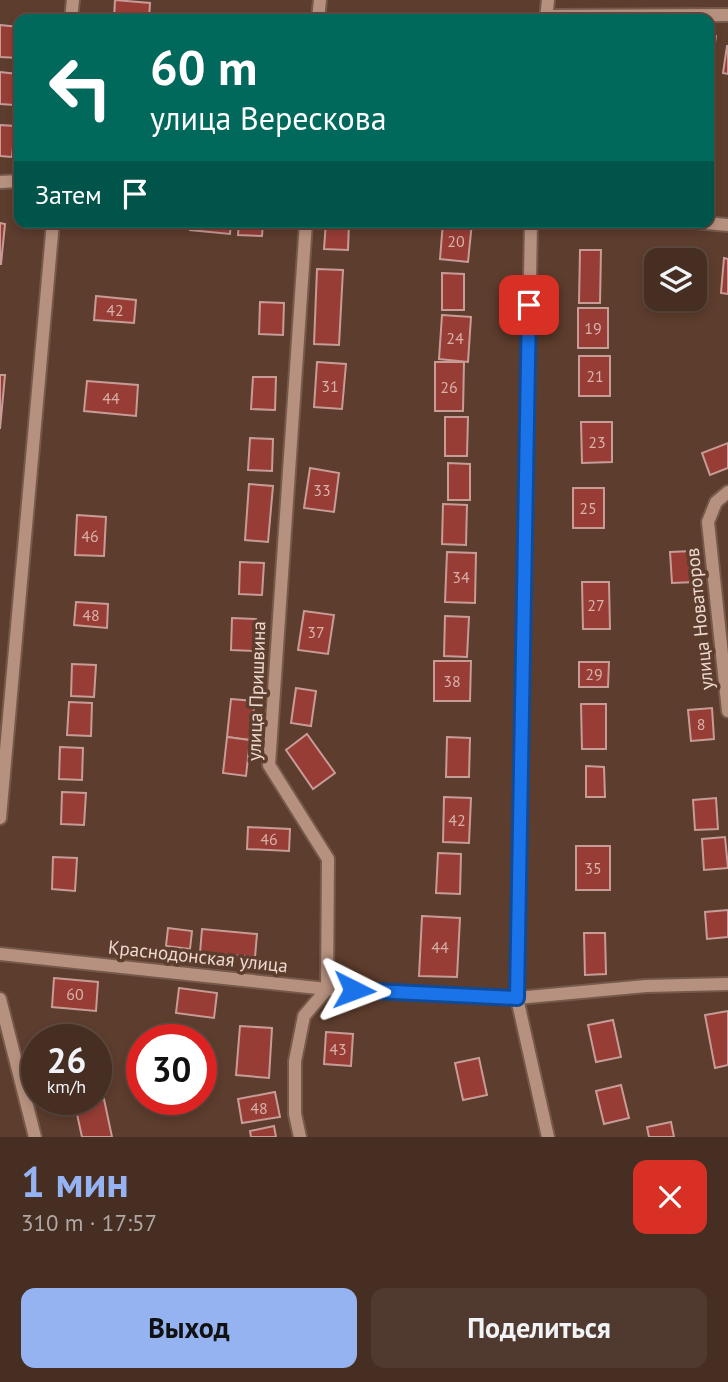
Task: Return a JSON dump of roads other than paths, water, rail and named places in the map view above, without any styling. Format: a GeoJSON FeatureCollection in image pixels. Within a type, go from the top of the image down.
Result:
{"type":"FeatureCollection","features":[{"type":"Feature","properties":{"kind":"street"},"geometry":{"type":"LineString","coordinates":[[0,818],[52,228]]}},
{"type":"Feature","properties":{"kind":"street","name":"улица Пришвина"},"geometry":{"type":"LineString","coordinates":[[306,228],[269,765],[328,859],[327,989]]}},
{"type":"Feature","properties":{"kind":"street"},"geometry":{"type":"LineString","coordinates":[[531,228],[517,998],[548,1137]]}},
{"type":"Feature","properties":{"kind":"street","name":"улица Новаторов"},"geometry":{"type":"LineString","coordinates":[[728,492],[716,502],[708,522],[728,711]]}},
{"type":"Feature","properties":{"kind":"street","name":"Краснодонская улица"},"geometry":{"type":"LineString","coordinates":[[0,954],[327,989],[517,998],[646,986],[728,984]]}},
{"type":"Feature","properties":{"kind":"street"},"geometry":{"type":"LineString","coordinates":[[300,1137],[295,1114],[295,1060],[304,1016],[327,989]]}},
{"type":"Feature","properties":{"kind":"street"},"geometry":{"type":"LineString","coordinates":[[0,999],[35,1137]]}}]}
